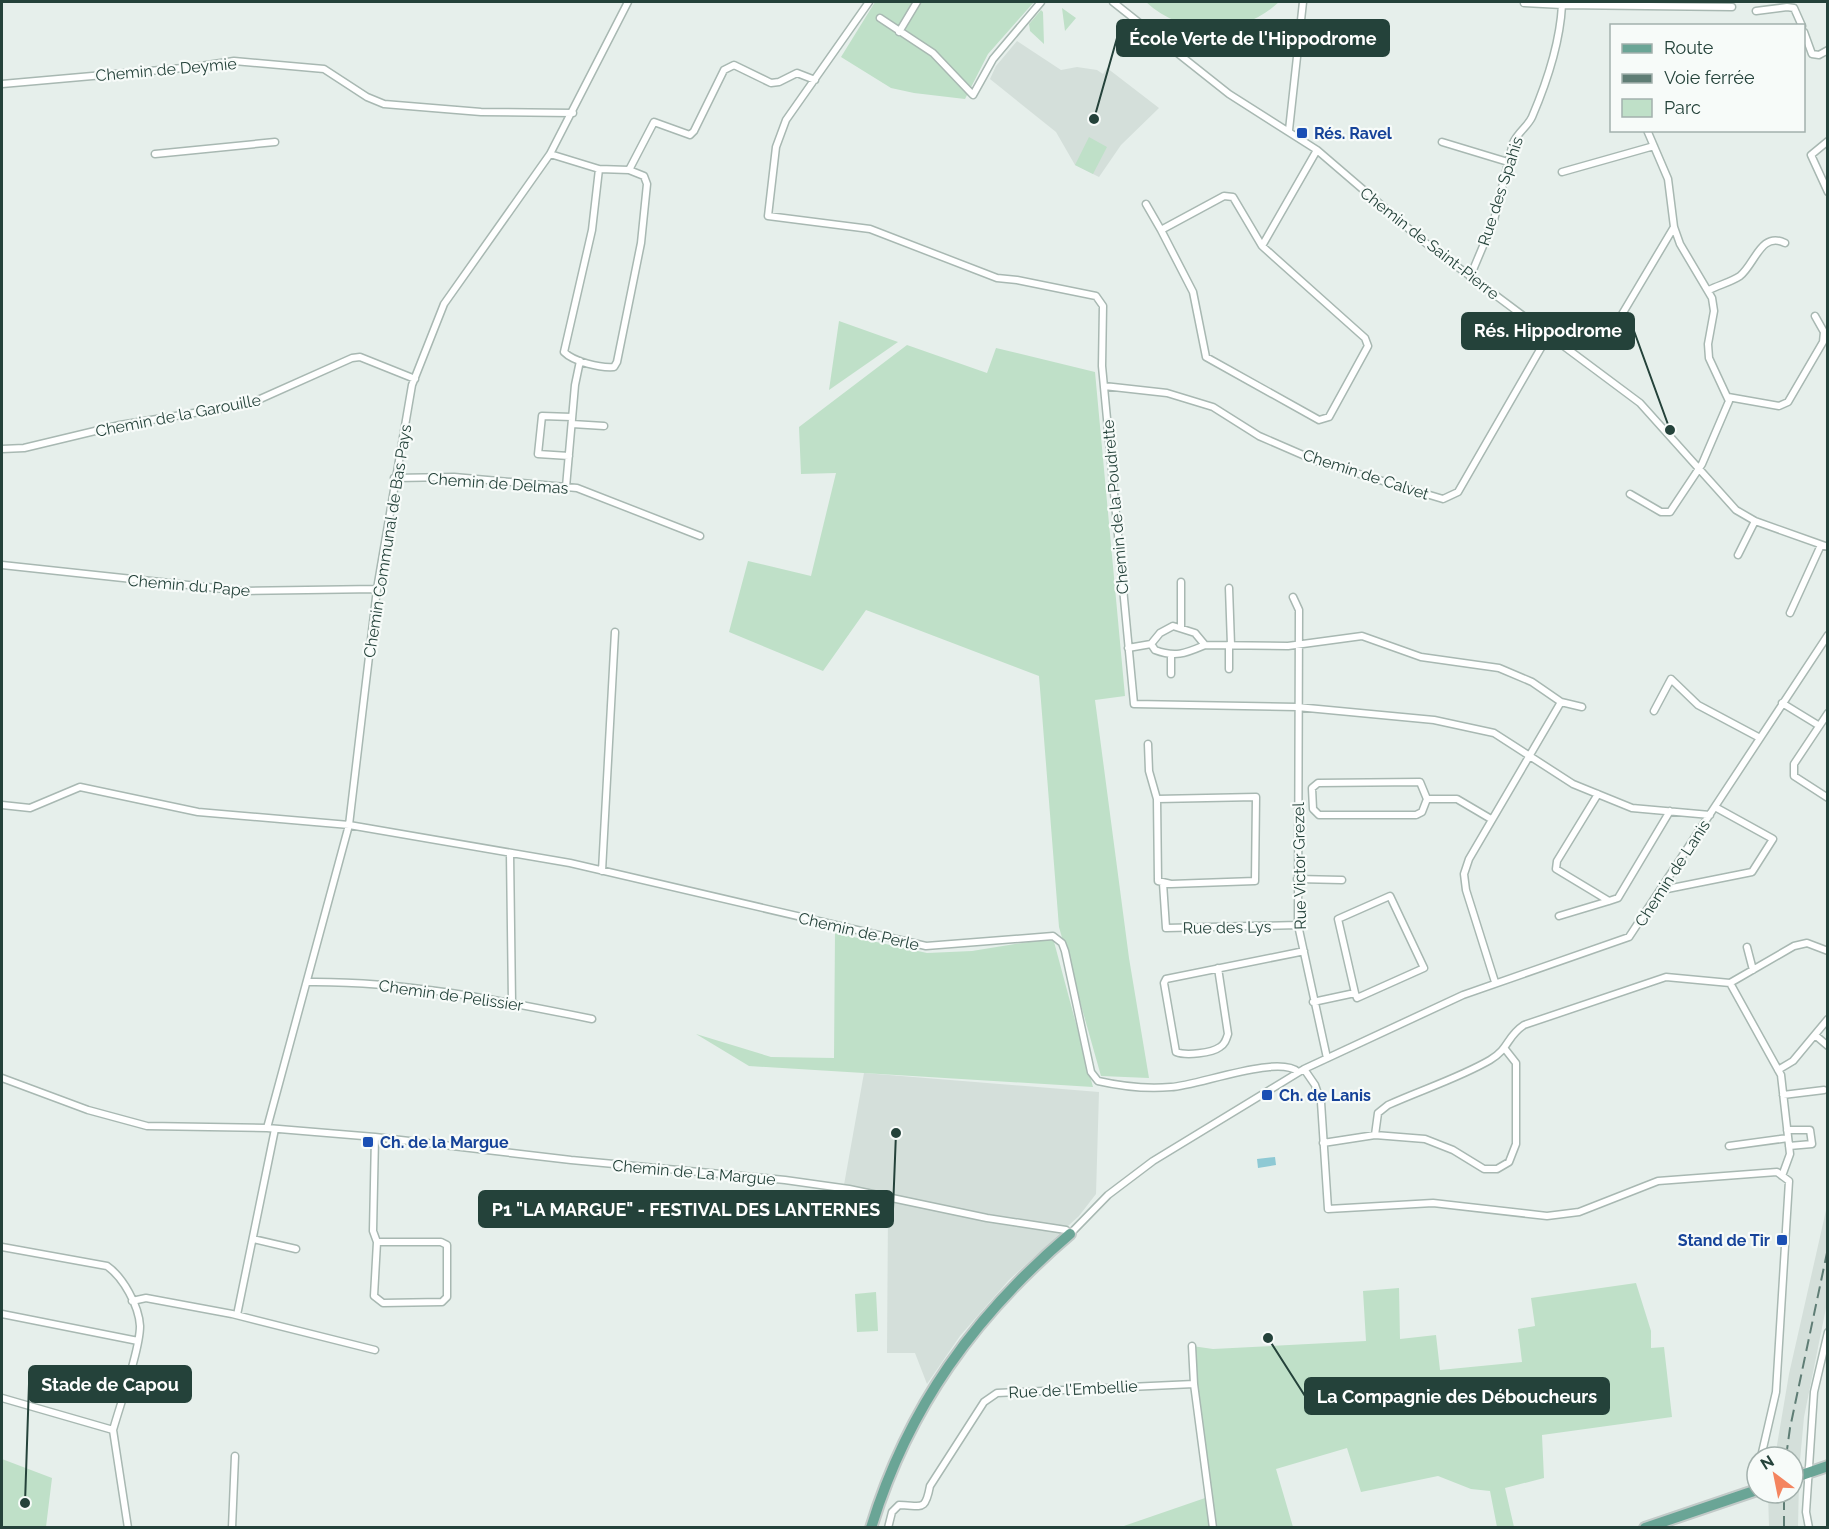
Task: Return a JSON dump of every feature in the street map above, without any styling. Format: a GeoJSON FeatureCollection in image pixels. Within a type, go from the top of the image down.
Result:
{"type":"FeatureCollection","features":[{"type":"Feature","properties":{"kind":"main road"},"geometry":{"type":"LineString","coordinates":[[871,1527],[899,1452],[942,1375],[995,1305],[1025,1274],[1070,1234]]}},
{"type":"Feature","properties":{"kind":"main road"},"geometry":{"type":"LineString","coordinates":[[1805,1474],[1827,1466]]}},
{"type":"Feature","properties":{"kind":"main road"},"geometry":{"type":"LineString","coordinates":[[1645,1527],[1745,1495]]}},
{"type":"Feature","properties":{"kind":"street","name":"Chemin Communal de Bas Pays"},"geometry":{"type":"LineString","coordinates":[[267,1128],[349,825],[376,589],[394,478],[415,379],[444,304],[550,154],[628,2]]}},
{"type":"Feature","properties":{"kind":"street","name":"Chemin de la Poudrette"},"geometry":{"type":"LineString","coordinates":[[869,2],[786,120],[776,147],[768,216],[870,230],[997,279],[1017,280],[1096,297],[1103,306],[1104,386],[1134,704],[1298,707],[1434,720],[1494,734],[1573,784],[1632,808],[1710,815]]}},
{"type":"Feature","properties":{"kind":"street"},"geometry":{"type":"LineString","coordinates":[[899,32],[917,2]]}},
{"type":"Feature","properties":{"kind":"street"},"geometry":{"type":"LineString","coordinates":[[880,18],[933,52],[973,95],[993,59],[1041,2]]}},
{"type":"Feature","properties":{"kind":"street","name":"Chemin de Saint-Pierre"},"geometry":{"type":"LineString","coordinates":[[1113,2],[1229,94],[1289,130],[1317,150],[1396,219],[1470,277],[1640,403],[1736,510],[1755,521],[1824,546]]}},
{"type":"Feature","properties":{"kind":"street"},"geometry":{"type":"LineString","coordinates":[[1289,130],[1303,2]]}},
{"type":"Feature","properties":{"kind":"street"},"geometry":{"type":"LineString","coordinates":[[1524,3],[1732,7]]}},
{"type":"Feature","properties":{"kind":"street","name":"Rue des Spahis"},"geometry":{"type":"LineString","coordinates":[[1470,277],[1494,220],[1518,131],[1530,120],[1561,35],[1562,5]]}},
{"type":"Feature","properties":{"kind":"street"},"geometry":{"type":"LineString","coordinates":[[1756,11],[1787,7],[1794,9],[1801,24]]}},
{"type":"Feature","properties":{"kind":"street"},"geometry":{"type":"LineString","coordinates":[[1805,37],[1812,54],[1819,55],[1827,50]]}},
{"type":"Feature","properties":{"kind":"street","name":"Chemin de Deymie"},"geometry":{"type":"LineString","coordinates":[[2,84],[194,67],[234,61],[324,69],[367,97],[384,104],[481,112],[573,113]]}},
{"type":"Feature","properties":{"kind":"street"},"geometry":{"type":"LineString","coordinates":[[629,170],[654,122],[683,134],[690,135],[694,131],[728,66],[734,65],[771,83],[779,82],[797,73],[814,80]]}},
{"type":"Feature","properties":{"kind":"street"},"geometry":{"type":"LineString","coordinates":[[1630,494],[1667,514],[1698,468],[1726,411],[1728,397],[1709,358],[1708,344],[1714,311],[1709,290],[1687,259],[1674,227],[1668,179],[1648,132]]}},
{"type":"Feature","properties":{"kind":"street"},"geometry":{"type":"LineString","coordinates":[[1827,141],[1811,155],[1827,192]]}},
{"type":"Feature","properties":{"kind":"street"},"geometry":{"type":"LineString","coordinates":[[155,154],[275,142]]}},
{"type":"Feature","properties":{"kind":"street"},"geometry":{"type":"LineString","coordinates":[[1443,142],[1508,162]]}},
{"type":"Feature","properties":{"kind":"street"},"geometry":{"type":"LineString","coordinates":[[1562,172],[1654,146]]}},
{"type":"Feature","properties":{"kind":"street"},"geometry":{"type":"LineString","coordinates":[[1262,246],[1317,150]]}},
{"type":"Feature","properties":{"kind":"street"},"geometry":{"type":"LineString","coordinates":[[550,154],[599,169],[629,170],[644,176],[647,184],[641,243],[617,362],[614,367],[606,368],[580,361],[567,356],[564,352],[592,230],[599,169]]}},
{"type":"Feature","properties":{"kind":"street"},"geometry":{"type":"LineString","coordinates":[[1146,204],[1193,292],[1206,357],[1319,420],[1329,417],[1368,346],[1365,338],[1262,246],[1233,197],[1224,196],[1161,230]]}},
{"type":"Feature","properties":{"kind":"street"},"geometry":{"type":"LineString","coordinates":[[1610,324],[1621,316],[1674,227]]}},
{"type":"Feature","properties":{"kind":"street"},"geometry":{"type":"LineString","coordinates":[[1709,290],[1742,274],[1768,242],[1776,239],[1785,243]]}},
{"type":"Feature","properties":{"kind":"street"},"geometry":{"type":"LineString","coordinates":[[1728,397],[1779,406],[1788,402],[1823,342],[1824,332],[1815,316]]}},
{"type":"Feature","properties":{"kind":"street","name":"Chemin de Calvet"},"geometry":{"type":"LineString","coordinates":[[1104,386],[1167,393],[1213,407],[1259,436],[1319,462],[1443,499],[1458,492],[1549,334]]}},
{"type":"Feature","properties":{"kind":"street","name":"Chemin de la Garouille"},"geometry":{"type":"LineString","coordinates":[[2,448],[24,448],[120,426],[249,404],[352,358],[360,357],[415,379]]}},
{"type":"Feature","properties":{"kind":"street"},"geometry":{"type":"LineString","coordinates":[[566,488],[574,385],[580,361]]}},
{"type":"Feature","properties":{"kind":"street"},"geometry":{"type":"LineString","coordinates":[[569,456],[538,454],[542,416],[604,426]]}},
{"type":"Feature","properties":{"kind":"street","name":"Chemin de Delmas"},"geometry":{"type":"LineString","coordinates":[[394,478],[454,477],[577,488],[700,536]]}},
{"type":"Feature","properties":{"kind":"street"},"geometry":{"type":"LineString","coordinates":[[1738,555],[1755,521]]}},
{"type":"Feature","properties":{"kind":"street"},"geometry":{"type":"LineString","coordinates":[[1790,613],[1824,546]]}},
{"type":"Feature","properties":{"kind":"street","name":"Chemin du Pape"},"geometry":{"type":"LineString","coordinates":[[2,565],[244,591],[376,589]]}},
{"type":"Feature","properties":{"kind":"street"},"geometry":{"type":"LineString","coordinates":[[1181,582],[1181,628]]}},
{"type":"Feature","properties":{"kind":"street"},"geometry":{"type":"LineString","coordinates":[[1229,588],[1229,669]]}},
{"type":"Feature","properties":{"kind":"street","name":"Rue Victor Grezel"},"geometry":{"type":"LineString","coordinates":[[1293,597],[1299,610],[1298,925],[1327,1058]]}},
{"type":"Feature","properties":{"kind":"street"},"geometry":{"type":"LineString","coordinates":[[1128,648],[1151,644],[1160,633],[1173,626],[1195,633],[1205,645]]}},
{"type":"Feature","properties":{"kind":"street"},"geometry":{"type":"LineString","coordinates":[[602,871],[615,632]]}},
{"type":"Feature","properties":{"kind":"street","name":"Chemin de Lanis"},"geometry":{"type":"LineString","coordinates":[[1301,1070],[1495,982],[1629,937],[1662,890],[1827,635]]}},
{"type":"Feature","properties":{"kind":"street"},"geometry":{"type":"LineString","coordinates":[[1151,644],[1155,650],[1171,656],[1180,656],[1205,645],[1299,645],[1341,636],[1367,637],[1413,656],[1507,671],[1532,682],[1561,702],[1582,707]]}},
{"type":"Feature","properties":{"kind":"street"},"geometry":{"type":"LineString","coordinates":[[1171,656],[1171,674]]}},
{"type":"Feature","properties":{"kind":"street"},"geometry":{"type":"LineString","coordinates":[[1654,711],[1671,679],[1698,705],[1760,738]]}},
{"type":"Feature","properties":{"kind":"street"},"geometry":{"type":"LineString","coordinates":[[1495,982],[1466,890],[1464,874],[1469,859],[1491,819],[1561,702]]}},
{"type":"Feature","properties":{"kind":"street"},"geometry":{"type":"LineString","coordinates":[[1782,703],[1818,725]]}},
{"type":"Feature","properties":{"kind":"street"},"geometry":{"type":"LineString","coordinates":[[1827,713],[1794,764],[1794,776],[1827,798]]}},
{"type":"Feature","properties":{"kind":"street","name":"Rue des Lys"},"geometry":{"type":"LineString","coordinates":[[1148,744],[1149,771],[1157,799],[1158,881],[1164,883],[1166,928],[1298,925]]}},
{"type":"Feature","properties":{"kind":"street"},"geometry":{"type":"LineString","coordinates":[[1420,782],[1427,799],[1422,812],[1416,815],[1319,815],[1313,809],[1312,788],[1318,783],[1420,782]]}},
{"type":"Feature","properties":{"kind":"street","name":"Chemin de Perle"},"geometry":{"type":"LineString","coordinates":[[2,805],[30,808],[80,787],[198,813],[349,825],[510,853],[602,871],[740,905],[830,923],[890,940],[926,946],[1053,936],[1062,943],[1065,951],[1091,1072],[1098,1081],[1168,1088],[1254,1069],[1288,1067],[1301,1070]]}},
{"type":"Feature","properties":{"kind":"street"},"geometry":{"type":"LineString","coordinates":[[1598,794],[1557,861],[1556,869],[1609,901]]}},
{"type":"Feature","properties":{"kind":"street"},"geometry":{"type":"LineString","coordinates":[[1157,799],[1256,797],[1255,881],[1164,883]]}},
{"type":"Feature","properties":{"kind":"street"},"geometry":{"type":"LineString","coordinates":[[1427,799],[1457,799],[1491,819]]}},
{"type":"Feature","properties":{"kind":"street"},"geometry":{"type":"LineString","coordinates":[[1298,800],[1312,801]]}},
{"type":"Feature","properties":{"kind":"street"},"geometry":{"type":"LineString","coordinates":[[1662,890],[1752,872],[1773,838],[1715,807]]}},
{"type":"Feature","properties":{"kind":"street"},"geometry":{"type":"LineString","coordinates":[[1559,916],[1618,898],[1670,811]]}},
{"type":"Feature","properties":{"kind":"street"},"geometry":{"type":"LineString","coordinates":[[510,853],[512,1003]]}},
{"type":"Feature","properties":{"kind":"street"},"geometry":{"type":"LineString","coordinates":[[1298,879],[1342,880]]}},
{"type":"Feature","properties":{"kind":"street"},"geometry":{"type":"LineString","coordinates":[[1390,896],[1424,968],[1356,998],[1355,993],[1338,919],[1390,896]]}},
{"type":"Feature","properties":{"kind":"street"},"geometry":{"type":"LineString","coordinates":[[1375,1135],[1378,1113],[1388,1105],[1438,1081],[1488,1061],[1505,1049],[1512,1033],[1524,1025],[1666,977],[1730,983],[1794,946],[1807,943],[1827,951]]}},
{"type":"Feature","properties":{"kind":"street"},"geometry":{"type":"LineString","coordinates":[[1747,947],[1753,970]]}},
{"type":"Feature","properties":{"kind":"street"},"geometry":{"type":"LineString","coordinates":[[1218,968],[1228,1034],[1224,1044],[1217,1049],[1182,1054],[1176,1052],[1164,983],[1166,980],[1218,968],[1304,951]]}},
{"type":"Feature","properties":{"kind":"street","name":"Chemin de Pelissier"},"geometry":{"type":"LineString","coordinates":[[308,982],[381,985],[512,1003],[592,1019]]}},
{"type":"Feature","properties":{"kind":"street"},"geometry":{"type":"LineString","coordinates":[[1730,983],[1778,1070],[1790,1154],[1782,1176]]}},
{"type":"Feature","properties":{"kind":"street"},"geometry":{"type":"LineString","coordinates":[[1313,1002],[1355,993]]}},
{"type":"Feature","properties":{"kind":"street"},"geometry":{"type":"LineString","coordinates":[[1778,1070],[1793,1062],[1827,1019]]}},
{"type":"Feature","properties":{"kind":"street"},"geometry":{"type":"LineString","coordinates":[[1815,1035],[1827,1046]]}},
{"type":"Feature","properties":{"kind":"street"},"geometry":{"type":"LineString","coordinates":[[1323,1143],[1375,1135],[1425,1139],[1453,1150],[1484,1169],[1497,1169],[1509,1162],[1516,1144],[1515,1063],[1505,1049]]}},
{"type":"Feature","properties":{"kind":"street"},"geometry":{"type":"LineString","coordinates":[[1070,1234],[1108,1196],[1130,1178],[1202,1129],[1301,1070],[1318,1091],[1328,1209],[1433,1203],[1547,1216],[1579,1212],[1658,1181],[1777,1172],[1789,1181],[1778,1372],[1773,1410],[1764,1445]]}},
{"type":"Feature","properties":{"kind":"street","name":"Chemin de La Margue"},"geometry":{"type":"LineString","coordinates":[[2,1078],[88,1110],[147,1126],[267,1128],[375,1137],[571,1160],[820,1184],[987,1218],[1060,1229],[1070,1234]]}},
{"type":"Feature","properties":{"kind":"street"},"geometry":{"type":"LineString","coordinates":[[1783,1095],[1824,1090]]}},
{"type":"Feature","properties":{"kind":"street"},"geometry":{"type":"LineString","coordinates":[[237,1315],[275,1129]]}},
{"type":"Feature","properties":{"kind":"street"},"geometry":{"type":"LineString","coordinates":[[1787,1131],[1810,1130],[1812,1144],[1789,1146]]}},
{"type":"Feature","properties":{"kind":"street"},"geometry":{"type":"LineString","coordinates":[[375,1137],[374,1296],[383,1303],[442,1302],[447,1297],[447,1245],[441,1242],[376,1242]]}},
{"type":"Feature","properties":{"kind":"street"},"geometry":{"type":"LineString","coordinates":[[1729,1146],[1788,1138]]}},
{"type":"Feature","properties":{"kind":"street"},"geometry":{"type":"LineString","coordinates":[[253,1239],[296,1249]]}},
{"type":"Feature","properties":{"kind":"street"},"geometry":{"type":"LineString","coordinates":[[2,1247],[107,1266],[116,1272],[132,1301],[140,1325],[138,1341],[113,1430],[128,1527]]}},
{"type":"Feature","properties":{"kind":"street"},"geometry":{"type":"LineString","coordinates":[[132,1301],[146,1298],[237,1315],[375,1350]]}},
{"type":"Feature","properties":{"kind":"street"},"geometry":{"type":"LineString","coordinates":[[2,1314],[138,1341]]}},
{"type":"Feature","properties":{"kind":"street"},"geometry":{"type":"LineString","coordinates":[[1805,1454],[1814,1392],[1827,1332]]}},
{"type":"Feature","properties":{"kind":"street"},"geometry":{"type":"LineString","coordinates":[[1192,1346],[1194,1383],[1213,1527]]}},
{"type":"Feature","properties":{"kind":"street","name":"Rue de l'Embellie"},"geometry":{"type":"LineString","coordinates":[[888,1527],[892,1512],[899,1505],[919,1508],[924,1505],[928,1499],[930,1486],[984,1402],[997,1393],[1194,1383]]}},
{"type":"Feature","properties":{"kind":"street"},"geometry":{"type":"LineString","coordinates":[[2,1398],[113,1430]]}},
{"type":"Feature","properties":{"kind":"street"},"geometry":{"type":"LineString","coordinates":[[232,1527],[235,1455]]}},
{"type":"Feature","properties":{"kind":"street"},"geometry":{"type":"LineString","coordinates":[[1805,1503],[1809,1527]]}},
{"type":"Feature","properties":{"kind":"shaded area"},"geometry":{"type":"Polygon","coordinates":[[[1017,41],[1061,70],[1077,67],[1097,70],[1103,74],[1107,68],[1159,108],[1121,145],[1099,177],[1075,165],[1056,132],[990,79],[996,66],[1017,41]]]}},
{"type":"Feature","properties":{"kind":"shaded area"},"geometry":{"type":"Polygon","coordinates":[[[864,1073],[1099,1092],[1096,1194],[1079,1216],[1009,1280],[960,1336],[927,1384],[915,1353],[887,1353],[888,1209],[842,1196],[864,1073]]]}},
{"type":"Feature","properties":{"kind":"shaded area"},"geometry":{"type":"Polygon","coordinates":[[[1827,1206],[1827,1303],[1804,1417],[1801,1445],[1777,1445],[1789,1374],[1827,1206]]]}},
{"type":"Feature","properties":{"kind":"shaded area"},"geometry":{"type":"Polygon","coordinates":[[[1768,1505],[1798,1505],[1798,1527],[1769,1527],[1768,1505]]]}},
{"type":"Feature","properties":{"kind":"green space"},"geometry":{"type":"Polygon","coordinates":[[[875,2],[1034,2],[988,54],[965,99],[891,88],[841,57],[875,2]]]}},
{"type":"Feature","properties":{"kind":"green space"},"geometry":{"type":"Polygon","coordinates":[[[1146,2],[1279,2],[1248,22],[1230,27],[1212,28],[1195,27],[1177,22],[1146,2]]]}},
{"type":"Feature","properties":{"kind":"green space"},"geometry":{"type":"Polygon","coordinates":[[[1062,8],[1076,18],[1065,31],[1062,8]]]}},
{"type":"Feature","properties":{"kind":"green space"},"geometry":{"type":"Polygon","coordinates":[[[1041,10],[1043,12],[1044,44],[1030,31],[1029,24],[1041,10]]]}},
{"type":"Feature","properties":{"kind":"green space"},"geometry":{"type":"Polygon","coordinates":[[[1089,137],[1107,147],[1093,174],[1075,165],[1089,137]]]}},
{"type":"Feature","properties":{"kind":"green space"},"geometry":{"type":"Polygon","coordinates":[[[839,321],[898,342],[829,390],[839,321]]]}},
{"type":"Feature","properties":{"kind":"green space"},"geometry":{"type":"Polygon","coordinates":[[[907,345],[987,373],[996,348],[1095,372],[1125,696],[1095,700],[1129,958],[1149,1078],[1101,1076],[1059,927],[1039,676],[866,610],[823,671],[729,632],[748,561],[811,576],[836,473],[801,474],[799,427],[907,345]]]}},
{"type":"Feature","properties":{"kind":"green space"},"geometry":{"type":"Polygon","coordinates":[[[835,933],[927,953],[972,951],[1053,938],[1093,1087],[749,1066],[696,1034],[771,1057],[834,1058],[835,933]]]}},
{"type":"Feature","properties":{"kind":"green space"},"geometry":{"type":"Polygon","coordinates":[[[1636,1283],[1651,1331],[1651,1348],[1664,1347],[1672,1417],[1542,1435],[1544,1478],[1505,1488],[1514,1527],[1497,1527],[1490,1491],[1471,1489],[1438,1476],[1361,1492],[1347,1448],[1276,1469],[1293,1527],[1118,1528],[1208,1497],[1192,1346],[1213,1349],[1366,1341],[1363,1291],[1399,1288],[1400,1339],[1436,1335],[1440,1370],[1522,1362],[1518,1329],[1535,1326],[1531,1298],[1636,1283]]]}},
{"type":"Feature","properties":{"kind":"green space"},"geometry":{"type":"Polygon","coordinates":[[[876,1292],[878,1331],[857,1332],[855,1294],[876,1292]]]}},
{"type":"Feature","properties":{"kind":"green space"},"geometry":{"type":"Polygon","coordinates":[[[2,1459],[52,1478],[46,1527],[2,1527],[2,1459]]]}},
{"type":"Feature","properties":{"kind":"water"},"geometry":{"type":"Polygon","coordinates":[[[1275,1157],[1276,1165],[1258,1168],[1257,1159],[1275,1157]]]}},
{"type":"Feature","properties":{"kind":"railway"},"geometry":{"type":"LineString","coordinates":[[1788,1445],[1828,1248]]}},
{"type":"Feature","properties":{"kind":"railway"},"geometry":{"type":"LineString","coordinates":[[1784,1505],[1784,1528]]}},
{"type":"Feature","properties":{"kind":"place","name":"École Verte de l'Hippodrome"},"geometry":{"type":"Point","coordinates":[1094,119]}},
{"type":"Feature","properties":{"kind":"place","name":"Rés. Ravel"},"geometry":{"type":"Point","coordinates":[1302,133]}},
{"type":"Feature","properties":{"kind":"place","name":"Rés. Hippodrome"},"geometry":{"type":"Point","coordinates":[1670,430]}},
{"type":"Feature","properties":{"kind":"place","name":"Ch. de Lanis"},"geometry":{"type":"Point","coordinates":[1267,1095]}},
{"type":"Feature","properties":{"kind":"place","name":"P1 \"LA MARGUE\" - FESTIVAL DES LANTERNES"},"geometry":{"type":"Point","coordinates":[896,1133]}},
{"type":"Feature","properties":{"kind":"place","name":"Ch. de la Margue"},"geometry":{"type":"Point","coordinates":[368,1142]}},
{"type":"Feature","properties":{"kind":"place","name":"Stand de Tir"},"geometry":{"type":"Point","coordinates":[1782,1240]}},
{"type":"Feature","properties":{"kind":"place","name":"La Compagnie des Déboucheurs"},"geometry":{"type":"Point","coordinates":[1268,1338]}},
{"type":"Feature","properties":{"kind":"place","name":"Stade de Capou"},"geometry":{"type":"Point","coordinates":[25,1503]}}]}
